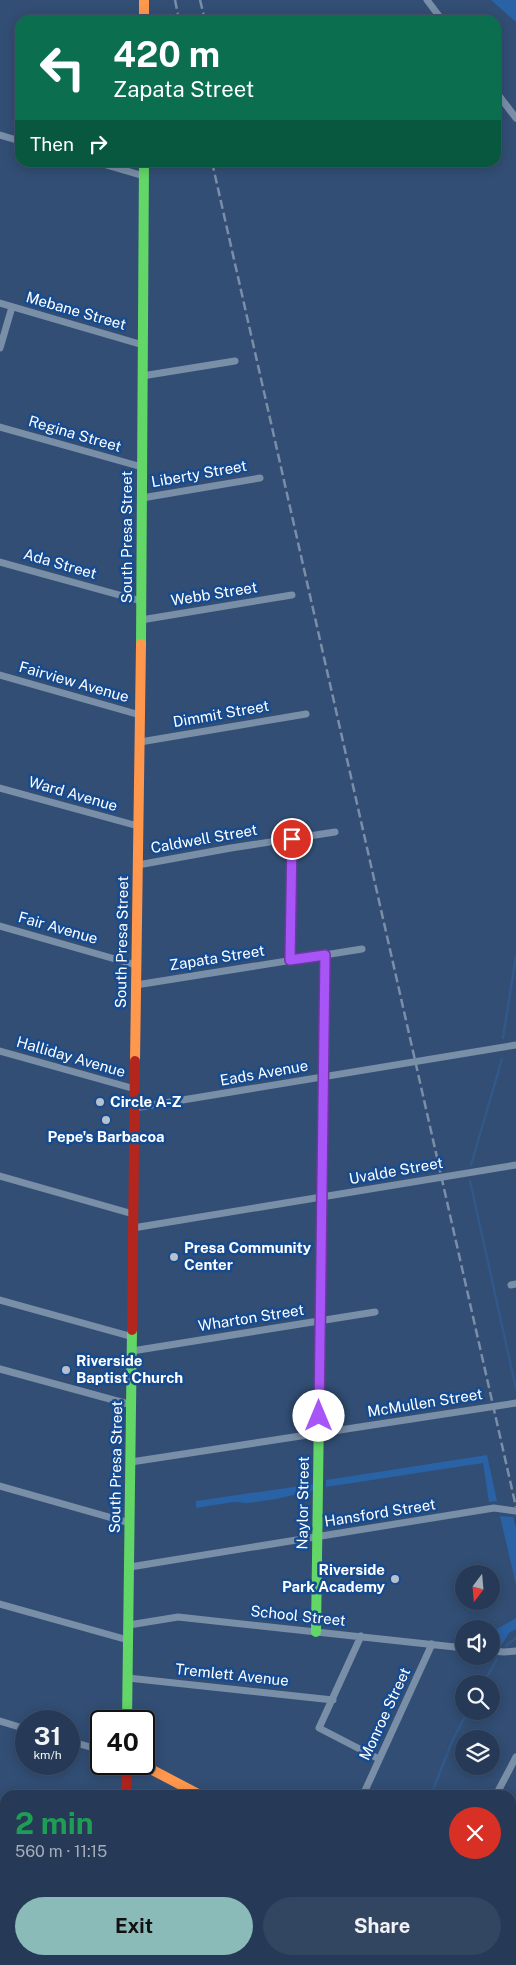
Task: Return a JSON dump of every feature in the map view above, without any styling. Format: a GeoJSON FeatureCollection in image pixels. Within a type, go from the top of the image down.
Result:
{"type":"FeatureCollection","features":[{"type":"Feature","properties":{"kind":"main road"},"geometry":{"type":"LineString","coordinates":[[144,0],[144,15]]}},
{"type":"Feature","properties":{"kind":"main road","name":"South Presa Street"},"geometry":{"type":"LineString","coordinates":[[127,1710],[140,742],[144,167]]}},
{"type":"Feature","properties":{"kind":"main road","name":"Naylor Street"},"geometry":{"type":"LineString","coordinates":[[316,1632],[325,955]]}},
{"type":"Feature","properties":{"kind":"main road"},"geometry":{"type":"LineString","coordinates":[[155,1771],[190,1790]]}},
{"type":"Feature","properties":{"kind":"main road"},"geometry":{"type":"LineString","coordinates":[[126,1790],[127,1775]]}},
{"type":"Feature","properties":{"kind":"street"},"geometry":{"type":"LineString","coordinates":[[426,0],[438,15]]}},
{"type":"Feature","properties":{"kind":"street"},"geometry":{"type":"LineString","coordinates":[[501,98],[516,118]]}},
{"type":"Feature","properties":{"kind":"street"},"geometry":{"type":"LineString","coordinates":[[0,135],[15,140]]}},
{"type":"Feature","properties":{"kind":"street"},"geometry":{"type":"LineString","coordinates":[[113,167],[144,176]]}},
{"type":"Feature","properties":{"kind":"street","name":"Mebane Street"},"geometry":{"type":"LineString","coordinates":[[0,303],[143,345]]}},
{"type":"Feature","properties":{"kind":"street"},"geometry":{"type":"LineString","coordinates":[[0,348],[12,306]]}},
{"type":"Feature","properties":{"kind":"street"},"geometry":{"type":"LineString","coordinates":[[142,376],[235,361]]}},
{"type":"Feature","properties":{"kind":"street","name":"Regina Street"},"geometry":{"type":"LineString","coordinates":[[0,427],[142,467]]}},
{"type":"Feature","properties":{"kind":"street","name":"Liberty Street"},"geometry":{"type":"LineString","coordinates":[[142,498],[260,478]]}},
{"type":"Feature","properties":{"kind":"street","name":"Ada Street"},"geometry":{"type":"LineString","coordinates":[[0,562],[141,601]]}},
{"type":"Feature","properties":{"kind":"street","name":"Webb Street"},"geometry":{"type":"LineString","coordinates":[[141,620],[292,595]]}},
{"type":"Feature","properties":{"kind":"street","name":"Fairview Avenue"},"geometry":{"type":"LineString","coordinates":[[0,675],[140,714]]}},
{"type":"Feature","properties":{"kind":"street","name":"Dimmit Street"},"geometry":{"type":"LineString","coordinates":[[140,742],[306,714]]}},
{"type":"Feature","properties":{"kind":"street","name":"Ward Avenue"},"geometry":{"type":"LineString","coordinates":[[0,788],[138,826]]}},
{"type":"Feature","properties":{"kind":"street","name":"Caldwell Street"},"geometry":{"type":"LineString","coordinates":[[138,865],[335,832]]}},
{"type":"Feature","properties":{"kind":"street"},"geometry":{"type":"LineString","coordinates":[[290,960],[292,839]]}},
{"type":"Feature","properties":{"kind":"street","name":"Fair Avenue"},"geometry":{"type":"LineString","coordinates":[[0,926],[136,965]]}},
{"type":"Feature","properties":{"kind":"street","name":"Zapata Street"},"geometry":{"type":"LineString","coordinates":[[136,985],[362,949]]}},
{"type":"Feature","properties":{"kind":"street","name":"Eads Avenue"},"geometry":{"type":"LineString","coordinates":[[134,1108],[516,1045]]}},
{"type":"Feature","properties":{"kind":"street","name":"Halliday Avenue"},"geometry":{"type":"LineString","coordinates":[[0,1051],[135,1089]]}},
{"type":"Feature","properties":{"kind":"street","name":"Uvalde Street"},"geometry":{"type":"LineString","coordinates":[[133,1228],[516,1165]]}},
{"type":"Feature","properties":{"kind":"street"},"geometry":{"type":"LineString","coordinates":[[0,1176],[133,1214]]}},
{"type":"Feature","properties":{"kind":"street"},"geometry":{"type":"LineString","coordinates":[[0,1300],[133,1337]]}},
{"type":"Feature","properties":{"kind":"street","name":"Wharton Street"},"geometry":{"type":"LineString","coordinates":[[132,1351],[375,1312]]}},
{"type":"Feature","properties":{"kind":"street"},"geometry":{"type":"LineString","coordinates":[[0,1369],[132,1405]]}},
{"type":"Feature","properties":{"kind":"street","name":"McMullen Street"},"geometry":{"type":"LineString","coordinates":[[131,1462],[516,1403]]}},
{"type":"Feature","properties":{"kind":"street"},"geometry":{"type":"LineString","coordinates":[[0,1486],[130,1523]]}},
{"type":"Feature","properties":{"kind":"street","name":"Hansford Street"},"geometry":{"type":"LineString","coordinates":[[130,1567],[494,1508],[516,1511]]}},
{"type":"Feature","properties":{"kind":"street"},"geometry":{"type":"LineString","coordinates":[[0,1604],[128,1640]]}},
{"type":"Feature","properties":{"kind":"street","name":"School Street"},"geometry":{"type":"LineString","coordinates":[[129,1625],[178,1617],[455,1647]]}},
{"type":"Feature","properties":{"kind":"street"},"geometry":{"type":"LineString","coordinates":[[361,1636],[320,1728],[379,1759]]}},
{"type":"Feature","properties":{"kind":"street","name":"Monroe Street"},"geometry":{"type":"LineString","coordinates":[[365,1790],[432,1644]]}},
{"type":"Feature","properties":{"kind":"street"},"geometry":{"type":"LineString","coordinates":[[500,1652],[516,1651]]}},
{"type":"Feature","properties":{"kind":"street","name":"Tremlett Avenue"},"geometry":{"type":"LineString","coordinates":[[128,1678],[333,1700]]}},
{"type":"Feature","properties":{"kind":"street"},"geometry":{"type":"LineString","coordinates":[[0,1721],[15,1726]]}},
{"type":"Feature","properties":{"kind":"street"},"geometry":{"type":"LineString","coordinates":[[499,1790],[516,1757]]}},
{"type":"Feature","properties":{"kind":"shaded area"},"geometry":{"type":"Polygon","coordinates":[[[491,0],[516,0],[516,22],[491,0]]]}},
{"type":"Feature","properties":{"kind":"shaded area"},"geometry":{"type":"Polygon","coordinates":[[[487,1455],[497,1501],[489,1502],[483,1463],[326,1487],[326,1480],[487,1455]]]}},
{"type":"Feature","properties":{"kind":"shaded area"},"geometry":{"type":"Polygon","coordinates":[[[314,1484],[314,1490],[276,1499],[248,1503],[233,1502],[196,1508],[196,1501],[314,1484]]]}},
{"type":"Feature","properties":{"kind":"shaded area"},"geometry":{"type":"Polygon","coordinates":[[[500,1516],[513,1517],[516,1528],[516,1585],[500,1516]]]}},
{"type":"Feature","properties":{"kind":"shaded area"},"geometry":{"type":"Polygon","coordinates":[[[516,1618],[516,1629],[509,1633],[501,1646],[500,1646],[500,1627],[516,1618]]]}},
{"type":"Feature","properties":{"kind":"waterway"},"geometry":{"type":"LineString","coordinates":[[503,1038],[516,956]]}},
{"type":"Feature","properties":{"kind":"waterway"},"geometry":{"type":"LineString","coordinates":[[471,1165],[502,1059]]}},
{"type":"Feature","properties":{"kind":"waterway"},"geometry":{"type":"LineString","coordinates":[[470,1181],[516,1389]]}},
{"type":"Feature","properties":{"kind":"waterway"},"geometry":{"type":"LineString","coordinates":[[506,1646],[516,1638]]}},
{"type":"Feature","properties":{"kind":"waterway"},"geometry":{"type":"LineString","coordinates":[[488,1675],[494,1665]]}},
{"type":"Feature","properties":{"kind":"waterway"},"geometry":{"type":"LineString","coordinates":[[433,1790],[453,1739],[463,1720]]}},
{"type":"Feature","properties":{"kind":"railway"},"geometry":{"type":"LineString","coordinates":[[175,0],[178,15]]}},
{"type":"Feature","properties":{"kind":"railway"},"geometry":{"type":"LineString","coordinates":[[200,0],[204,15]]}},
{"type":"Feature","properties":{"kind":"railway"},"geometry":{"type":"LineString","coordinates":[[213,167],[516,1507]]}},
{"type":"Feature","properties":{"kind":"traffic: fast"},"geometry":{"type":"LineString","coordinates":[[141,644],[144,167]]}},
{"type":"Feature","properties":{"kind":"traffic: fast"},"geometry":{"type":"LineString","coordinates":[[127,1710],[132,1330]]}},
{"type":"Feature","properties":{"kind":"traffic: fast"},"geometry":{"type":"LineString","coordinates":[[316,1632],[320,1337]]}},
{"type":"Feature","properties":{"kind":"traffic: slow"},"geometry":{"type":"LineString","coordinates":[[144,0],[144,15]]}},
{"type":"Feature","properties":{"kind":"traffic: slow"},"geometry":{"type":"LineString","coordinates":[[135,1061],[141,644]]}},
{"type":"Feature","properties":{"kind":"traffic: slow"},"geometry":{"type":"LineString","coordinates":[[320,1337],[325,955]]}},
{"type":"Feature","properties":{"kind":"traffic: slow"},"geometry":{"type":"LineString","coordinates":[[155,1771],[190,1790]]}},
{"type":"Feature","properties":{"kind":"traffic: jam"},"geometry":{"type":"LineString","coordinates":[[132,1330],[135,1061]]}},
{"type":"Feature","properties":{"kind":"traffic: jam"},"geometry":{"type":"LineString","coordinates":[[126,1790],[127,1775]]}},
{"type":"Feature","properties":{"kind":"place","name":"Circle A-Z"},"geometry":{"type":"Point","coordinates":[100,1102]}},
{"type":"Feature","properties":{"kind":"place","name":"Pepe's Barbacoa"},"geometry":{"type":"Point","coordinates":[106,1120]}},
{"type":"Feature","properties":{"kind":"place","name":"Presa Community Center"},"geometry":{"type":"Point","coordinates":[174,1257]}},
{"type":"Feature","properties":{"kind":"place","name":"Riverside Baptist Church"},"geometry":{"type":"Point","coordinates":[66,1370]}},
{"type":"Feature","properties":{"kind":"place","name":"Riverside Park Academy"},"geometry":{"type":"Point","coordinates":[395,1579]}},
{"type":"Feature","properties":{"kind":"route"},"geometry":{"type":"LineString","coordinates":[[292,839],[290,960],[325,955],[319,1416]]}}]}
